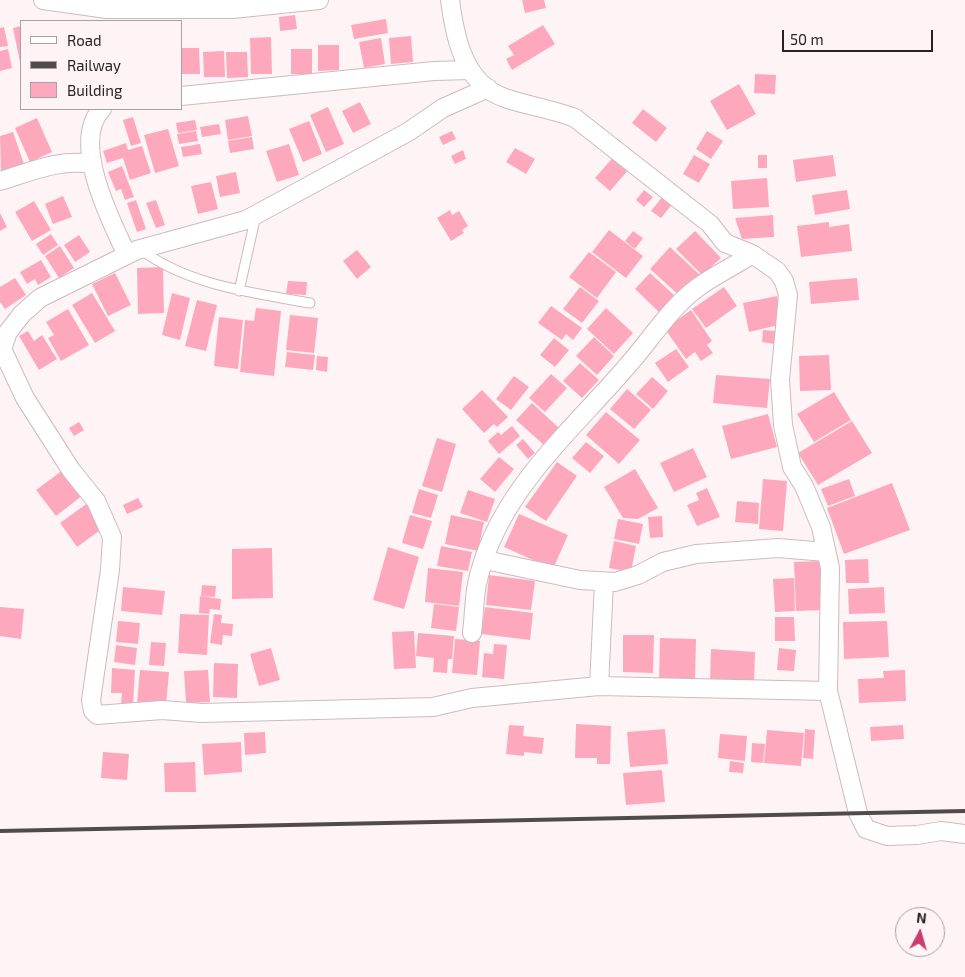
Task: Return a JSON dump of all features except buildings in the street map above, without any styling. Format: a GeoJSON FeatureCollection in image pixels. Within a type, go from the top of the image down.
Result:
{"type":"FeatureCollection","features":[{"type":"Feature","properties":{"kind":"street"},"geometry":{"type":"LineString","coordinates":[[43,0],[107,10],[234,9],[319,0]]}},
{"type":"Feature","properties":{"kind":"street"},"geometry":{"type":"LineString","coordinates":[[450,0],[463,58],[476,81],[504,98],[554,110],[575,118],[710,224],[725,242],[752,254],[777,270],[784,281],[788,295],[780,380],[783,425],[792,467],[813,506],[821,528],[826,552],[831,587],[828,691],[858,813],[866,829],[887,836],[917,835],[941,831],[965,834]]}},
{"type":"Feature","properties":{"kind":"street"},"geometry":{"type":"LineString","coordinates":[[182,96],[434,71],[470,70]]}},
{"type":"Feature","properties":{"kind":"street"},"geometry":{"type":"LineString","coordinates":[[488,88],[443,108],[408,132],[246,220],[133,252],[40,298],[22,314],[8,332],[2,349],[25,398],[70,470],[96,501],[112,537],[110,570],[91,700],[93,711],[97,715],[162,710],[202,713],[433,707],[472,698],[600,686],[828,691]]}},
{"type":"Feature","properties":{"kind":"street"},"geometry":{"type":"LineString","coordinates":[[101,110],[95,121],[89,150],[92,164],[110,218],[133,252]]}},
{"type":"Feature","properties":{"kind":"street"},"geometry":{"type":"LineString","coordinates":[[0,181],[50,165],[69,162],[92,164]]}},
{"type":"Feature","properties":{"kind":"street"},"geometry":{"type":"LineString","coordinates":[[472,633],[477,583],[503,518],[524,483],[630,364],[680,302],[697,288],[752,254]]}},
{"type":"Feature","properties":{"kind":"street"},"geometry":{"type":"LineString","coordinates":[[485,560],[580,580],[604,582],[626,580],[663,562],[696,554],[778,548],[826,552]]}},
{"type":"Feature","properties":{"kind":"street"},"geometry":{"type":"LineString","coordinates":[[600,686],[604,582]]}},
{"type":"Feature","properties":{"kind":"lane"},"geometry":{"type":"LineString","coordinates":[[239,291],[256,214]]}},
{"type":"Feature","properties":{"kind":"lane"},"geometry":{"type":"LineString","coordinates":[[133,252],[239,291],[310,303]]}},
{"type":"Feature","properties":{"kind":"railway"},"geometry":{"type":"LineString","coordinates":[[0,831],[965,811]]}}]}
